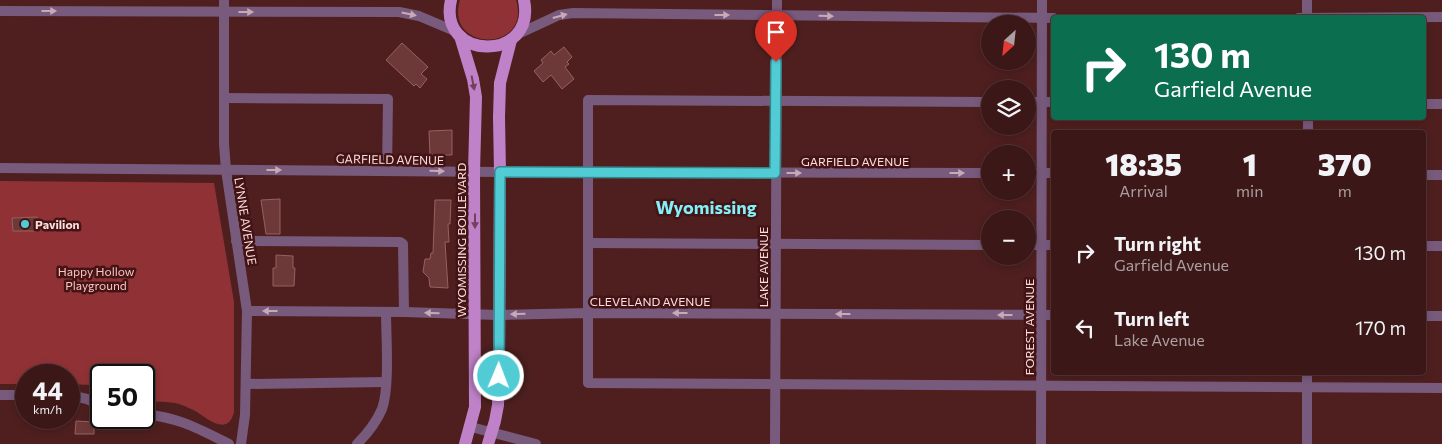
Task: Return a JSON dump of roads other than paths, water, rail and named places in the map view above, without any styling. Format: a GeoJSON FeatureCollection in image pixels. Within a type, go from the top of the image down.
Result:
{"type":"FeatureCollection","features":[{"type":"Feature","properties":{"kind":"main road","name":"WYOMISSING BOULEVARD"},"geometry":{"type":"LineString","coordinates":[[451,0],[450,18],[458,34],[473,79],[476,97],[474,172],[475,407],[465,444]]}},
{"type":"Feature","properties":{"kind":"main road"},"geometry":{"type":"LineString","coordinates":[[490,438],[498,405],[500,83],[513,38],[524,19],[524,0]]}},
{"type":"Feature","properties":{"kind":"main road"},"geometry":{"type":"LineString","coordinates":[[458,34],[474,45],[485,48],[496,47],[513,38]]}},
{"type":"Feature","properties":{"kind":"street","name":"LYNNE AVENUE"},"geometry":{"type":"LineString","coordinates":[[224,0],[224,144],[226,170],[247,311],[245,414],[240,444]]}},
{"type":"Feature","properties":{"kind":"street","name":"LAKE AVENUE"},"geometry":{"type":"LineString","coordinates":[[775,444],[777,0]]}},
{"type":"Feature","properties":{"kind":"street","name":"FOREST AVENUE"},"geometry":{"type":"LineString","coordinates":[[1041,444],[1042,0]]}},
{"type":"Feature","properties":{"kind":"street"},"geometry":{"type":"LineString","coordinates":[[1307,0],[1307,15]]}},
{"type":"Feature","properties":{"kind":"street"},"geometry":{"type":"LineString","coordinates":[[0,11],[399,12],[418,16],[458,34]]}},
{"type":"Feature","properties":{"kind":"street"},"geometry":{"type":"LineString","coordinates":[[513,38],[559,15],[573,14],[1051,18]]}},
{"type":"Feature","properties":{"kind":"street"},"geometry":{"type":"LineString","coordinates":[[1426,17],[1442,17]]}},
{"type":"Feature","properties":{"kind":"street"},"geometry":{"type":"LineString","coordinates":[[224,98],[388,99],[387,171]]}},
{"type":"Feature","properties":{"kind":"street"},"geometry":{"type":"LineString","coordinates":[[981,102],[588,100],[588,383],[1442,388]]}},
{"type":"Feature","properties":{"kind":"street"},"geometry":{"type":"LineString","coordinates":[[1036,102],[1051,102]]}},
{"type":"Feature","properties":{"kind":"street"},"geometry":{"type":"LineString","coordinates":[[1426,104],[1442,104]]}},
{"type":"Feature","properties":{"kind":"street","name":"GARFIELD AVENUE"},"geometry":{"type":"LineString","coordinates":[[0,168],[474,172],[981,173]]}},
{"type":"Feature","properties":{"kind":"street"},"geometry":{"type":"LineString","coordinates":[[1036,173],[1051,173]]}},
{"type":"Feature","properties":{"kind":"street"},"geometry":{"type":"LineString","coordinates":[[1426,175],[1442,175]]}},
{"type":"Feature","properties":{"kind":"street"},"geometry":{"type":"LineString","coordinates":[[236,241],[400,242],[403,244],[404,254],[404,312]]}},
{"type":"Feature","properties":{"kind":"street"},"geometry":{"type":"LineString","coordinates":[[588,243],[981,244]]}},
{"type":"Feature","properties":{"kind":"street"},"geometry":{"type":"LineString","coordinates":[[1036,245],[1051,245]]}},
{"type":"Feature","properties":{"kind":"street"},"geometry":{"type":"LineString","coordinates":[[1426,246],[1442,246]]}},
{"type":"Feature","properties":{"kind":"street","name":"CLEVELAND AVENUE"},"geometry":{"type":"LineString","coordinates":[[247,311],[404,312],[498,315],[588,313],[1051,315]]}},
{"type":"Feature","properties":{"kind":"street"},"geometry":{"type":"LineString","coordinates":[[357,444],[376,421],[384,403],[386,382],[386,312]]}},
{"type":"Feature","properties":{"kind":"street"},"geometry":{"type":"LineString","coordinates":[[1426,316],[1442,316]]}},
{"type":"Feature","properties":{"kind":"street"},"geometry":{"type":"LineString","coordinates":[[1307,375],[1307,444]]}},
{"type":"Feature","properties":{"kind":"street"},"geometry":{"type":"LineString","coordinates":[[246,384],[386,382]]}},
{"type":"Feature","properties":{"kind":"street"},"geometry":{"type":"LineString","coordinates":[[0,395],[15,394]]}},
{"type":"Feature","properties":{"kind":"street"},"geometry":{"type":"LineString","coordinates":[[155,416],[175,419],[192,425],[229,444]]}},
{"type":"Feature","properties":{"kind":"street"},"geometry":{"type":"LineString","coordinates":[[471,427],[490,438],[536,444]]}},
{"type":"Feature","properties":{"kind":"place","name":"Pavilion"},"geometry":{"type":"Point","coordinates":[25,224]}},
{"type":"Feature","properties":{"kind":"district","name":"Wyomissing"},"geometry":{"type":"Point","coordinates":[706,207]}},
{"type":"Feature","properties":{"kind":"park label","name":"Happy Hollow Playground"},"geometry":{"type":"Point","coordinates":[96,278]}}]}
